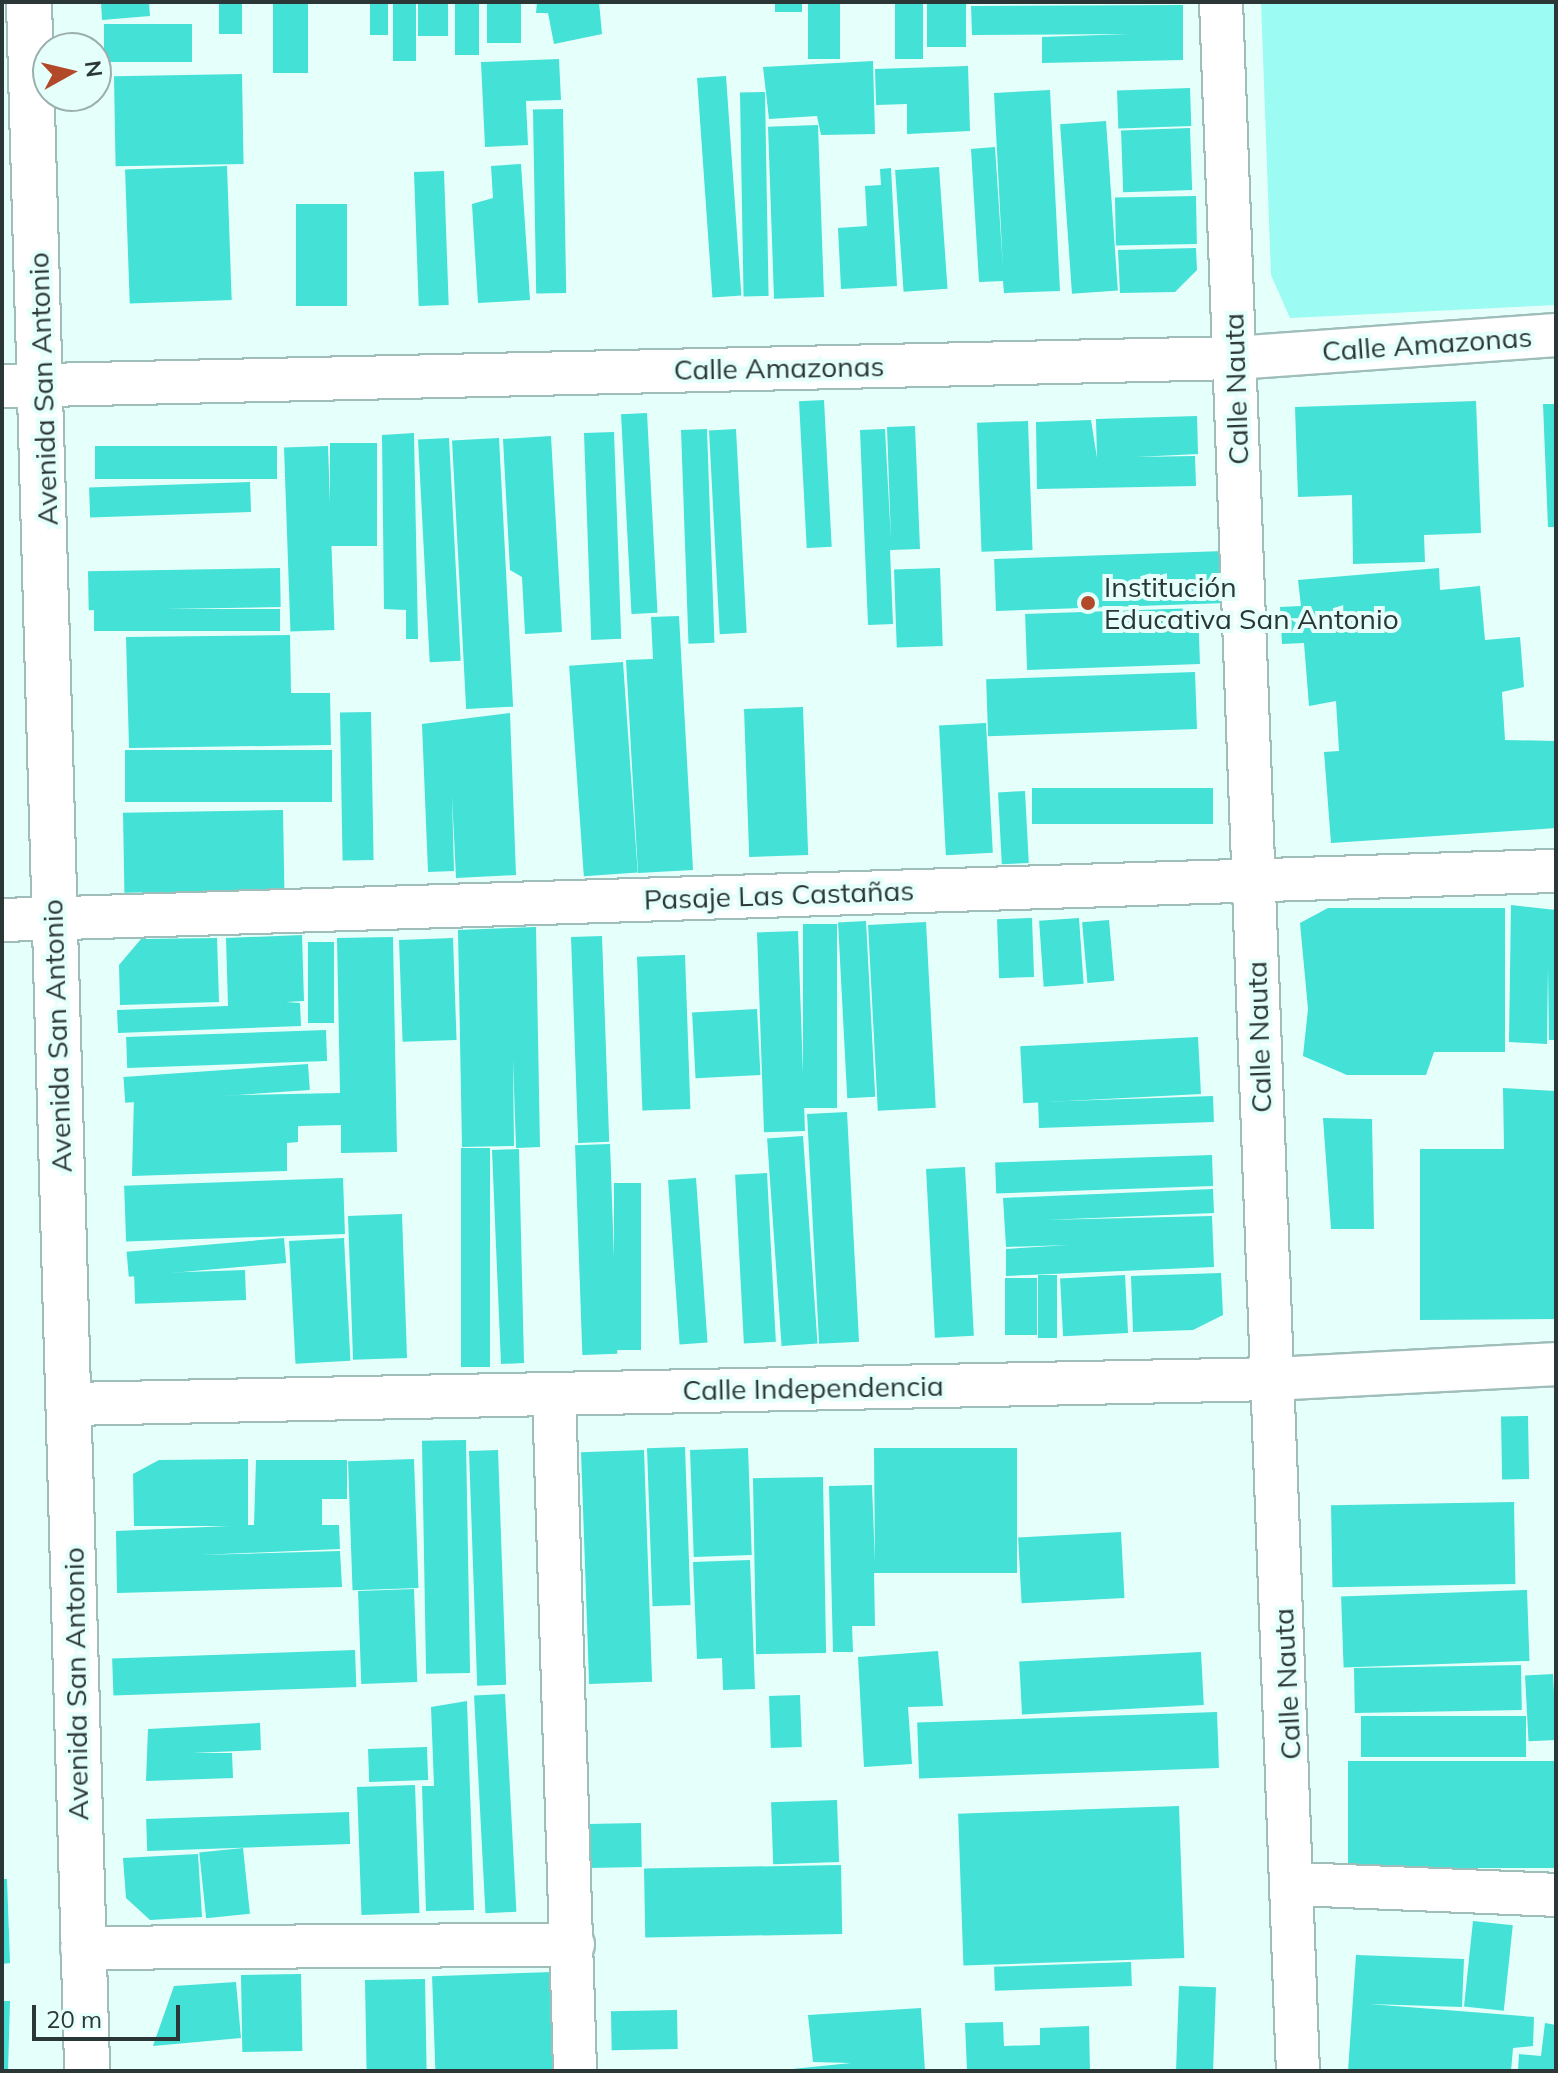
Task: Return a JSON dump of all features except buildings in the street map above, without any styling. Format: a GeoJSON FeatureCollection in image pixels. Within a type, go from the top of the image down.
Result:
{"type":"FeatureCollection","features":[{"type":"Feature","properties":{"kind":"main road","name":"Avenida San Antonio"},"geometry":{"type":"LineString","coordinates":[[29,2],[45,385],[53,919],[70,1404],[87,2071]]}},
{"type":"Feature","properties":{"kind":"street","name":"Calle Nauta"},"geometry":{"type":"LineString","coordinates":[[1221,2],[1252,879],[1296,1884],[1298,2071]]}},
{"type":"Feature","properties":{"kind":"street","name":"Calle Amazonas"},"geometry":{"type":"LineString","coordinates":[[2,386],[1235,358],[1556,335]]}},
{"type":"Feature","properties":{"kind":"street","name":"Pasaje Las Castañas"},"geometry":{"type":"LineString","coordinates":[[2,920],[1556,871]]}},
{"type":"Feature","properties":{"kind":"street","name":"Calle Independencia"},"geometry":{"type":"LineString","coordinates":[[70,1404],[1272,1379],[1556,1364]]}},
{"type":"Feature","properties":{"kind":"street"},"geometry":{"type":"LineString","coordinates":[[554,1394],[575,2071]]}},
{"type":"Feature","properties":{"kind":"street"},"geometry":{"type":"LineString","coordinates":[[1296,1884],[1556,1895]]}},
{"type":"Feature","properties":{"kind":"street"},"geometry":{"type":"LineString","coordinates":[[82,1948],[573,1945]]}},
{"type":"Feature","properties":{"kind":"shaded area"},"geometry":{"type":"Polygon","coordinates":[[[1261,2],[1556,2],[1556,305],[1290,318],[1271,275],[1261,2]]]}},
{"type":"Feature","properties":{"kind":"place","name":"Institución Educativa San Antonio"},"geometry":{"type":"Point","coordinates":[1088,603]}}]}
